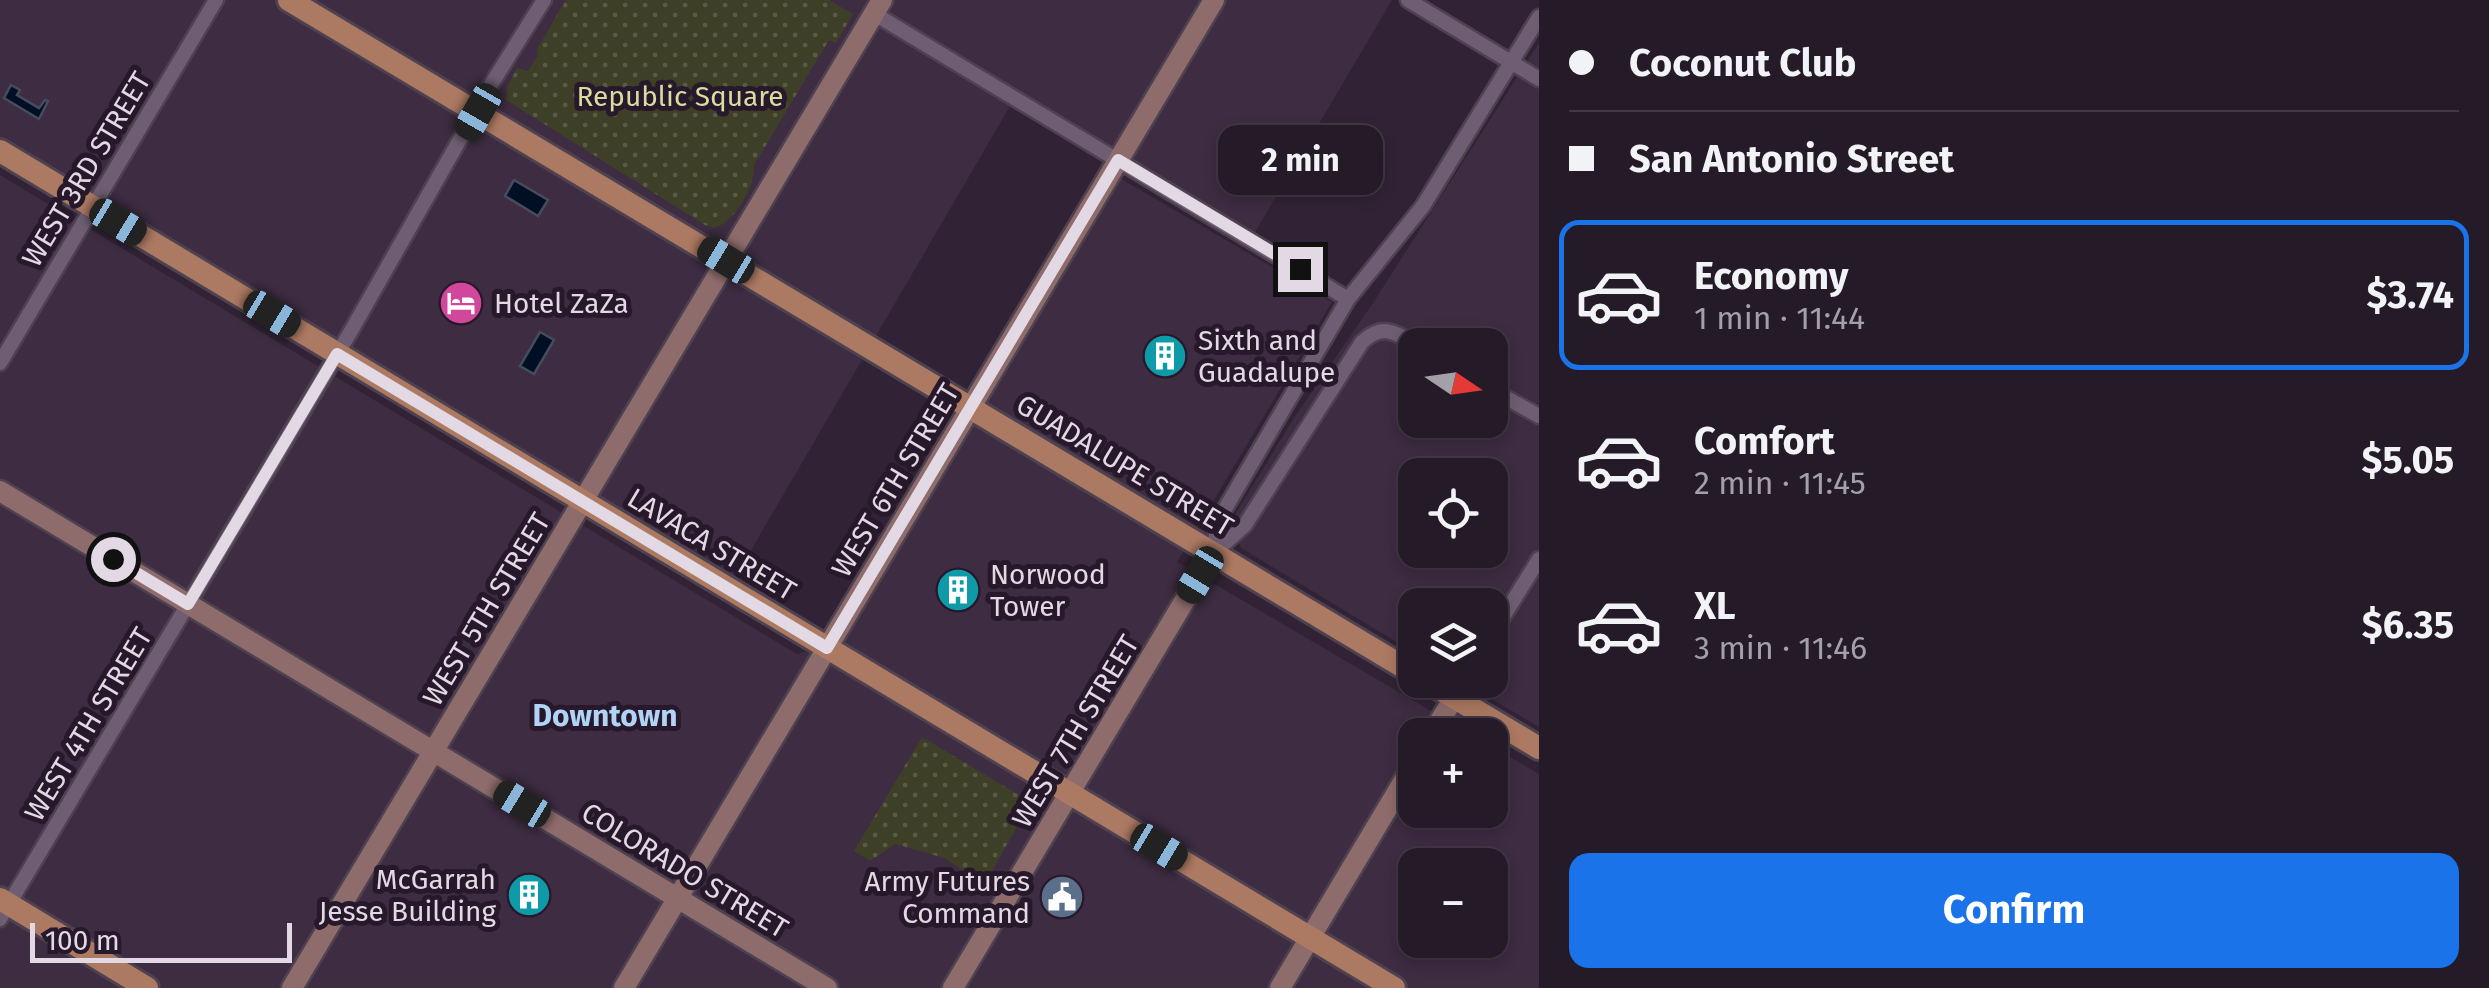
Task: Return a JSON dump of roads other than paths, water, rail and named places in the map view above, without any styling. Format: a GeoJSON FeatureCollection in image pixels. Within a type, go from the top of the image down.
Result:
{"type":"FeatureCollection","features":[{"type":"Feature","properties":{"kind":"main road","name":"GUADALUPE STREET"},"geometry":{"type":"LineString","coordinates":[[289,0],[1398,664]]}},
{"type":"Feature","properties":{"kind":"main road","name":"WEST 6TH STREET"},"geometry":{"type":"LineString","coordinates":[[624,988],[1214,0]]}},
{"type":"Feature","properties":{"kind":"main road","name":"WEST 5TH STREET"},"geometry":{"type":"LineString","coordinates":[[292,988],[878,7]]}},
{"type":"Feature","properties":{"kind":"main road","name":"LAVACA STREET"},"geometry":{"type":"LineString","coordinates":[[0,151],[1394,988]]}},
{"type":"Feature","properties":{"kind":"main road","name":"COLORADO STREET"},"geometry":{"type":"LineString","coordinates":[[0,491],[827,988]]}},
{"type":"Feature","properties":{"kind":"main road","name":"WEST 7TH STREET"},"geometry":{"type":"LineString","coordinates":[[954,988],[1213,553]]}},
{"type":"Feature","properties":{"kind":"main road"},"geometry":{"type":"LineString","coordinates":[[1471,698],[1539,748]]}},
{"type":"Feature","properties":{"kind":"main road"},"geometry":{"type":"LineString","coordinates":[[1280,988],[1398,790]]}},
{"type":"Feature","properties":{"kind":"main road"},"geometry":{"type":"LineString","coordinates":[[3,908],[148,988]]}},
{"type":"Feature","properties":{"kind":"street","name":"WEST 3RD STREET"},"geometry":{"type":"LineString","coordinates":[[0,363],[216,0]]}},
{"type":"Feature","properties":{"kind":"street","name":"WEST 4TH STREET"},"geometry":{"type":"LineString","coordinates":[[3,908],[337,354],[544,0]]}},
{"type":"Feature","properties":{"kind":"street"},"geometry":{"type":"LineString","coordinates":[[1408,0],[1539,79]]}},
{"type":"Feature","properties":{"kind":"street"},"geometry":{"type":"LineString","coordinates":[[878,7],[1118,160],[1348,298]]}},
{"type":"Feature","properties":{"kind":"street","name":"WEST 7TH STREET"},"geometry":{"type":"LineString","coordinates":[[1213,553],[1219,519],[1348,298],[1422,206],[1539,17]]}},
{"type":"Feature","properties":{"kind":"street","name":"WEST 7TH STREET"},"geometry":{"type":"LineString","coordinates":[[1213,553],[1245,525],[1362,342],[1373,332],[1390,330],[1398,335]]}},
{"type":"Feature","properties":{"kind":"street"},"geometry":{"type":"LineString","coordinates":[[1508,399],[1539,416]]}},
{"type":"Feature","properties":{"kind":"street"},"geometry":{"type":"LineString","coordinates":[[1508,609],[1539,559]]}},
{"type":"Feature","properties":{"kind":"water"},"geometry":{"type":"Polygon","coordinates":[[[11,85],[20,90],[17,95],[39,108],[48,101],[39,119],[4,98],[11,85]]]}},
{"type":"Feature","properties":{"kind":"water"},"geometry":{"type":"Polygon","coordinates":[[[514,180],[548,200],[538,216],[505,196],[514,180]]]}},
{"type":"Feature","properties":{"kind":"water"},"geometry":{"type":"Polygon","coordinates":[[[540,332],[554,340],[534,374],[520,366],[540,332]]]}},
{"type":"Feature","properties":{"kind":"place","name":"Hotel ZaZa"},"geometry":{"type":"Point","coordinates":[461,303]}},
{"type":"Feature","properties":{"kind":"place","name":"Sixth and Guadalupe"},"geometry":{"type":"Point","coordinates":[1165,356]}},
{"type":"Feature","properties":{"kind":"place","name":"Norwood Tower"},"geometry":{"type":"Point","coordinates":[958,590]}},
{"type":"Feature","properties":{"kind":"place","name":"McGarrah Jesse Building"},"geometry":{"type":"Point","coordinates":[529,895]}},
{"type":"Feature","properties":{"kind":"place","name":"Army Futures Command"},"geometry":{"type":"Point","coordinates":[1062,897]}},
{"type":"Feature","properties":{"kind":"district","name":"Downtown"},"geometry":{"type":"Point","coordinates":[605,716]}},
{"type":"Feature","properties":{"kind":"park label","name":"Republic Square"},"geometry":{"type":"Point","coordinates":[680,96]}}]}
